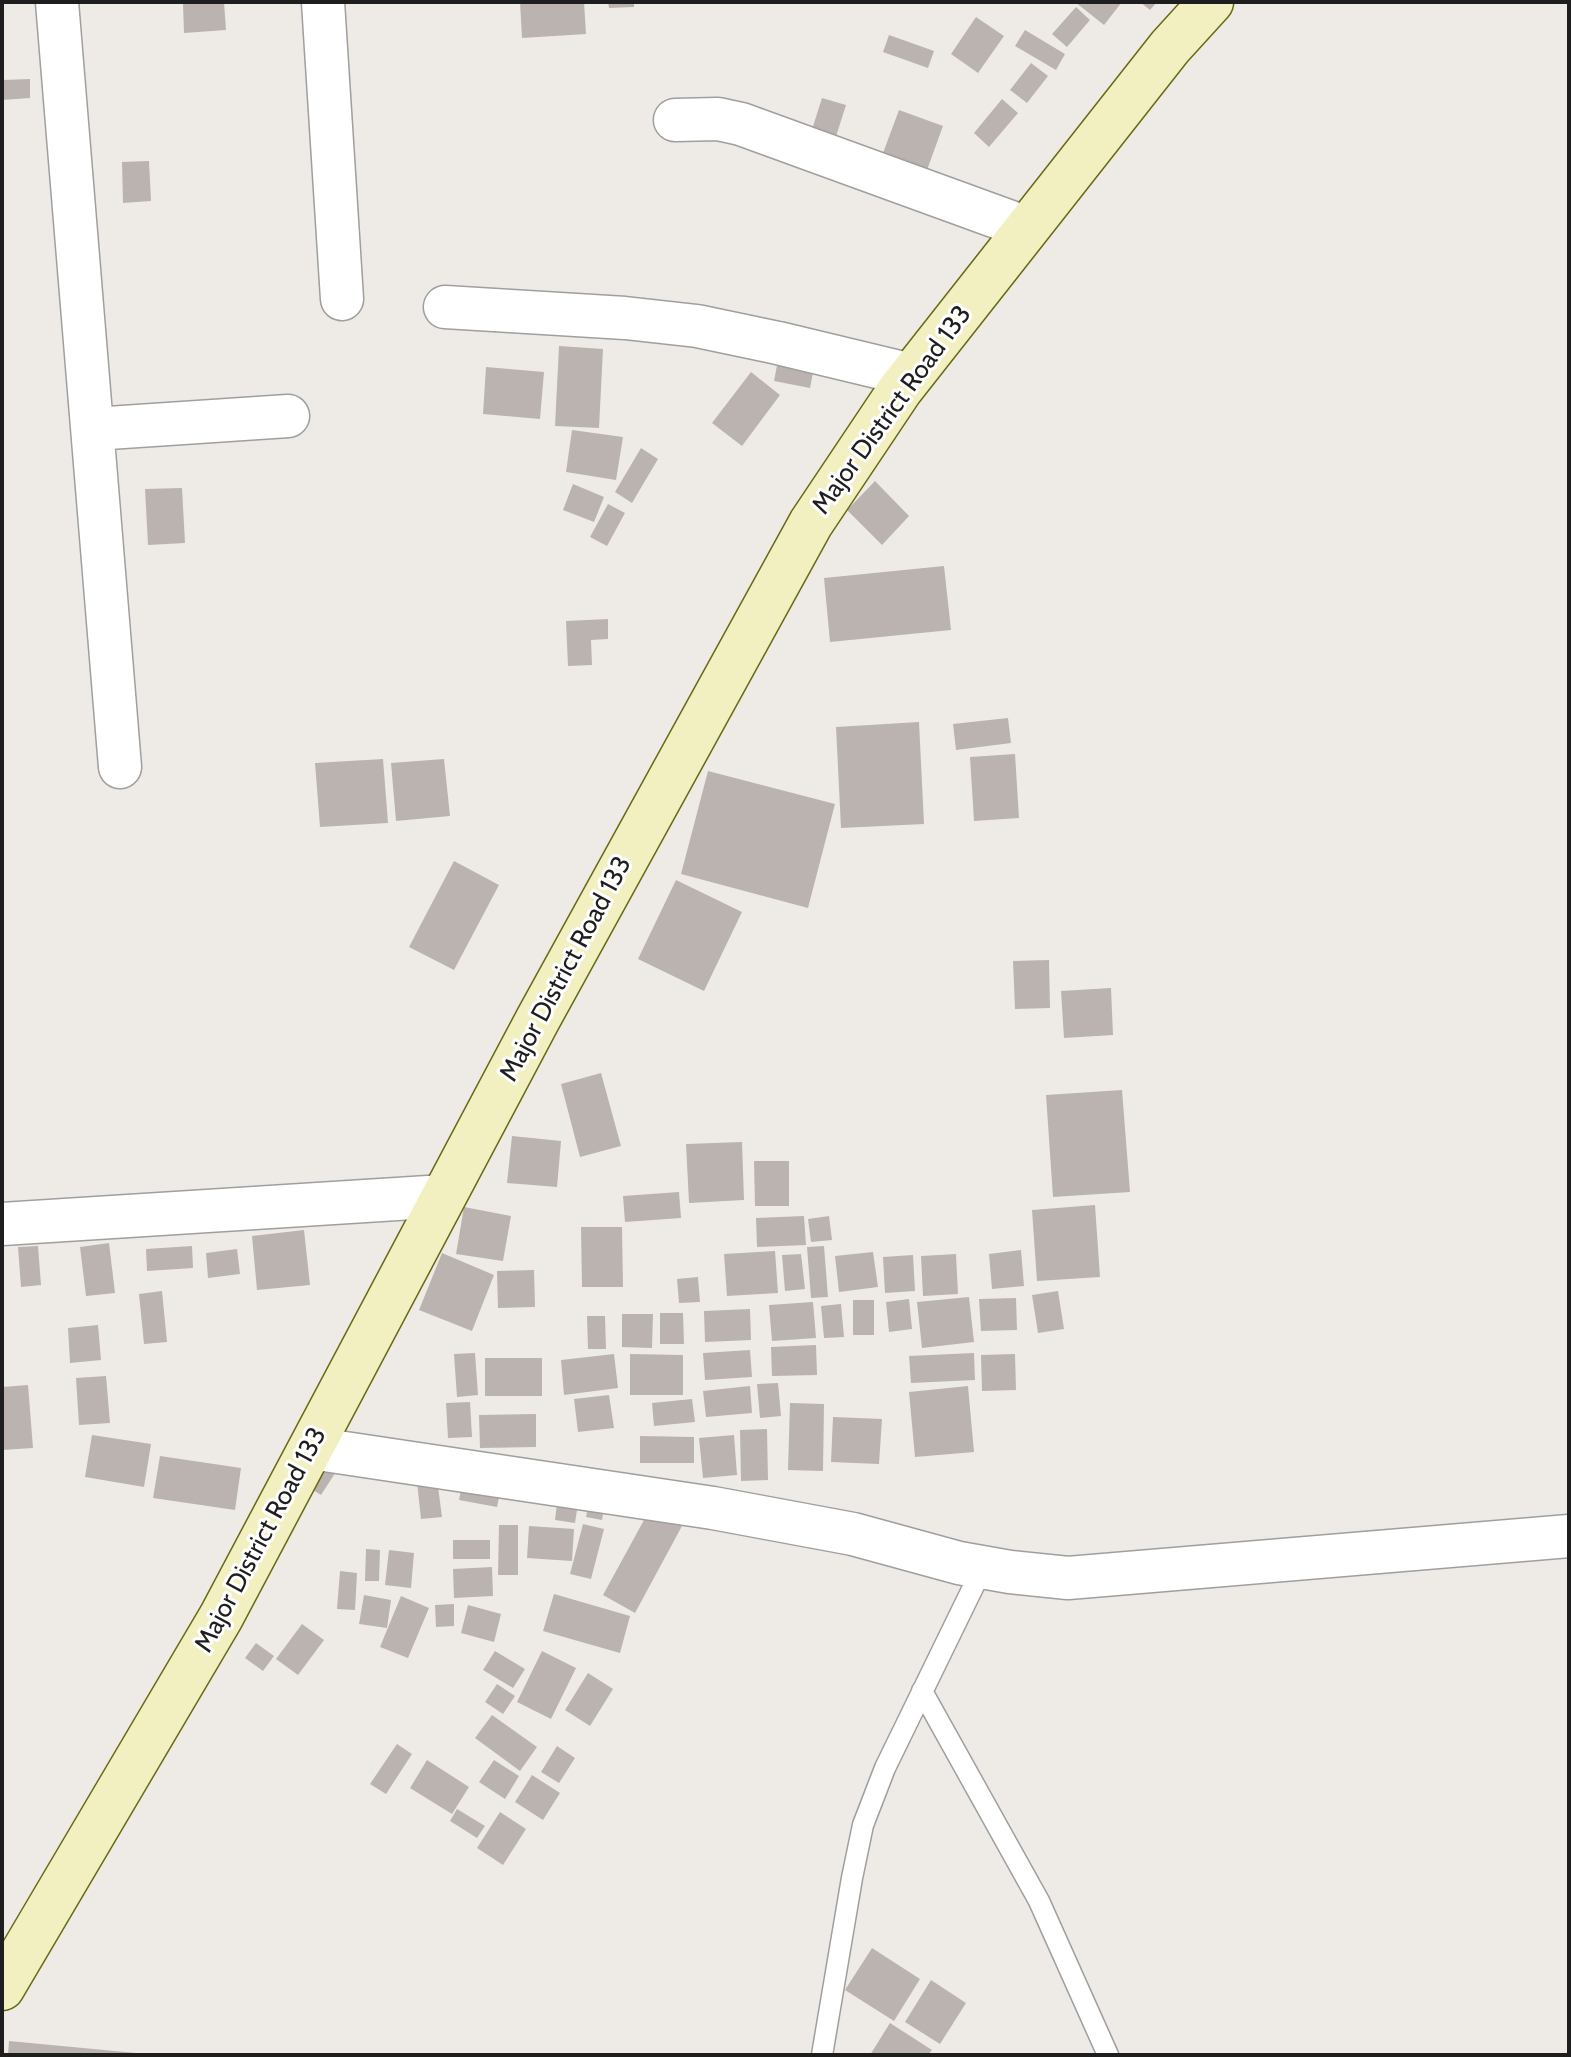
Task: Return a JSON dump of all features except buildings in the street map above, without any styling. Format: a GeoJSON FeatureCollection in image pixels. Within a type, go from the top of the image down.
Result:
{"type":"FeatureCollection","features":[{"type":"Feature","properties":{"kind":"main road","name":"Major District Road 133"},"geometry":{"type":"LineString","coordinates":[[2,1988],[221,1617],[538,1019],[811,523],[911,375],[1170,47],[1211,2]]}},
{"type":"Feature","properties":{"kind":"street"},"geometry":{"type":"LineString","coordinates":[[57,2],[120,767]]}},
{"type":"Feature","properties":{"kind":"street"},"geometry":{"type":"LineString","coordinates":[[323,2],[342,299]]}},
{"type":"Feature","properties":{"kind":"street"},"geometry":{"type":"LineString","coordinates":[[675,120],[718,119],[754,128],[1027,228]]}},
{"type":"Feature","properties":{"kind":"street"},"geometry":{"type":"LineString","coordinates":[[445,307],[625,318],[697,326],[911,375]]}},
{"type":"Feature","properties":{"kind":"street"},"geometry":{"type":"LineString","coordinates":[[93,429],[288,416]]}},
{"type":"Feature","properties":{"kind":"street"},"geometry":{"type":"LineString","coordinates":[[2,1224],[444,1196]]}},
{"type":"Feature","properties":{"kind":"street"},"geometry":{"type":"LineString","coordinates":[[311,1448],[713,1508],[853,1534],[959,1563],[1068,1578],[1569,1536]]}},
{"type":"Feature","properties":{"kind":"lane"},"geometry":{"type":"LineString","coordinates":[[822,2055],[863,1825],[885,1768],[983,1567]]}},
{"type":"Feature","properties":{"kind":"lane"},"geometry":{"type":"LineString","coordinates":[[922,1691],[1039,1901],[1108,2055]]}}]}
